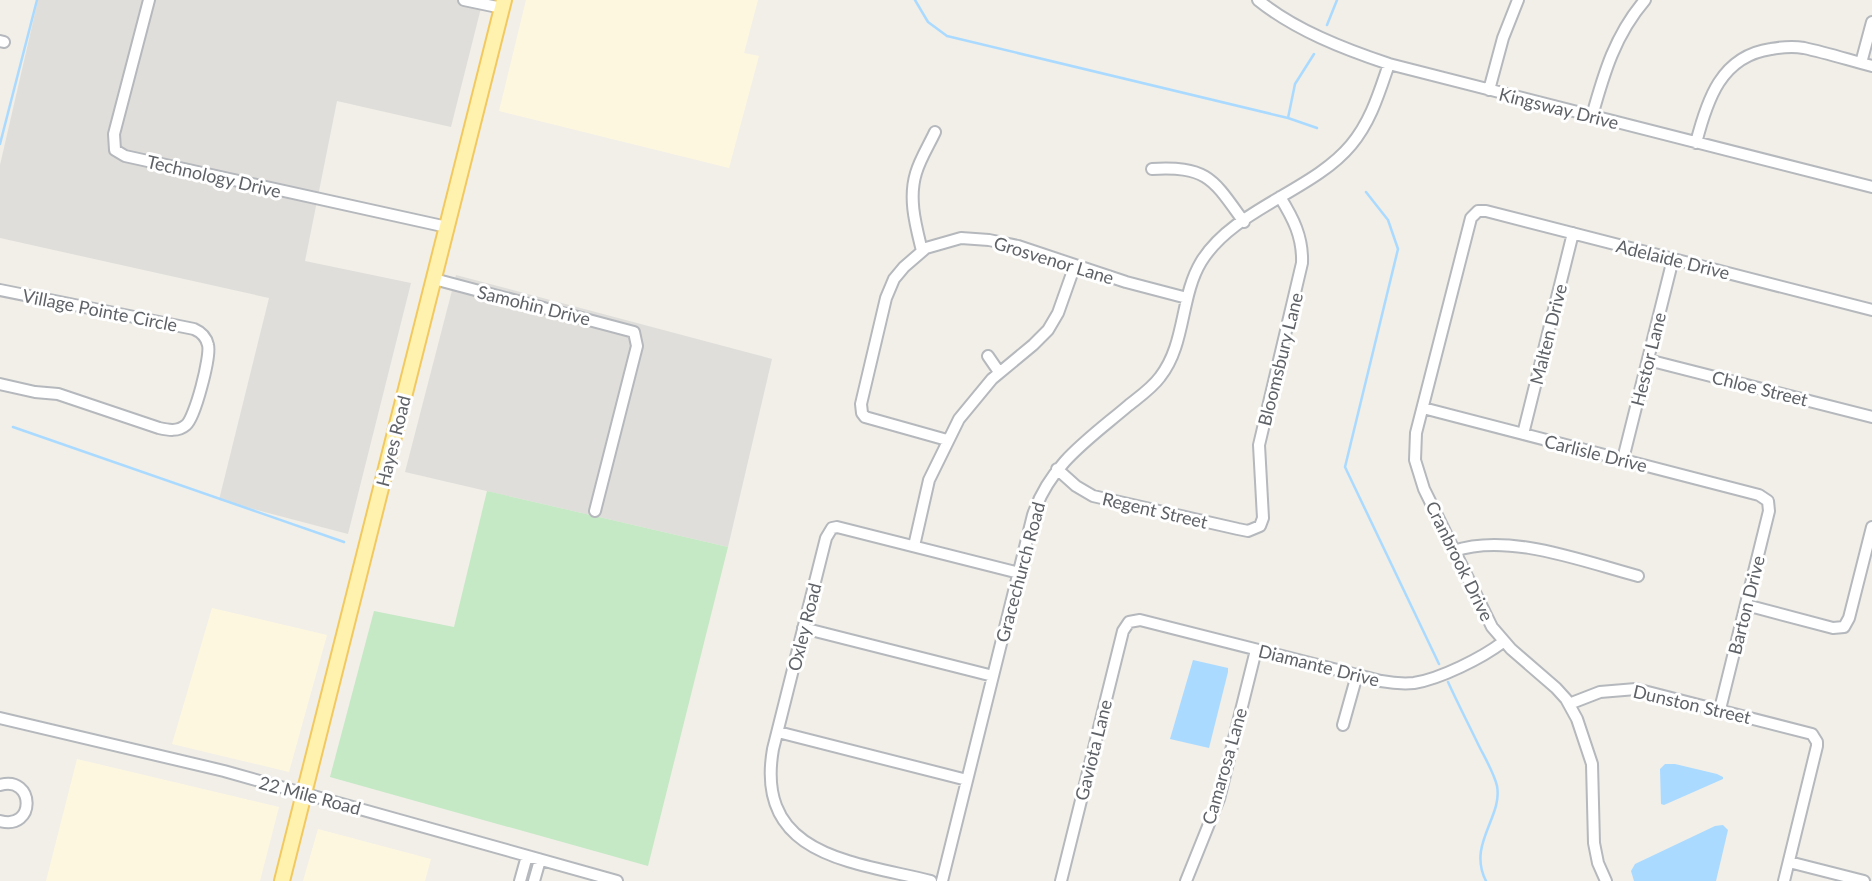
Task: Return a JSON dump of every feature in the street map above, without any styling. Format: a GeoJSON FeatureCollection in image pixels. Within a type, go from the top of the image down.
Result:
{"type":"FeatureCollection","features":[{"type":"Feature","properties":{"kind":"main road","name":"Hayes Road"},"geometry":{"type":"LineString","coordinates":[[282,881],[503,4]]}},
{"type":"Feature","properties":{"kind":"street","name":"Technology Drive"},"geometry":{"type":"LineString","coordinates":[[149,0],[114,134],[115,150],[125,156],[447,227]]}},
{"type":"Feature","properties":{"kind":"street"},"geometry":{"type":"LineString","coordinates":[[464,0],[503,4]]}},
{"type":"Feature","properties":{"kind":"street","name":"Kingsway Drive"},"geometry":{"type":"LineString","coordinates":[[1258,0],[1314,34],[1350,51],[1389,64],[1872,187]]}},
{"type":"Feature","properties":{"kind":"street"},"geometry":{"type":"LineString","coordinates":[[1489,90],[1503,38],[1518,0]]}},
{"type":"Feature","properties":{"kind":"street"},"geometry":{"type":"LineString","coordinates":[[1592,116],[1614,46],[1644,0]]}},
{"type":"Feature","properties":{"kind":"street"},"geometry":{"type":"LineString","coordinates":[[1696,143],[1707,103],[1730,66],[1764,50],[1784,47],[1801,48],[1867,64],[1872,22]]}},
{"type":"Feature","properties":{"kind":"street","name":"Gracechurch Road"},"geometry":{"type":"LineString","coordinates":[[942,881],[1035,506],[1051,476],[1069,455],[1160,377],[1172,358],[1187,298],[1202,262],[1223,237],[1333,163],[1350,148],[1371,116],[1389,64]]}},
{"type":"Feature","properties":{"kind":"street"},"geometry":{"type":"LineString","coordinates":[[935,132],[916,173],[913,194],[913,212],[922,251],[894,279],[886,298],[861,404],[865,417],[947,440]]}},
{"type":"Feature","properties":{"kind":"street"},"geometry":{"type":"LineString","coordinates":[[1152,170],[1189,169],[1207,177],[1220,189],[1244,222]]}},
{"type":"Feature","properties":{"kind":"street","name":"Bloomsbury Lane"},"geometry":{"type":"LineString","coordinates":[[1260,526],[1263,518],[1259,445],[1302,263],[1298,230],[1280,197]]}},
{"type":"Feature","properties":{"kind":"street","name":"Adelaide Drive"},"geometry":{"type":"LineString","coordinates":[[1475,213],[1486,211],[1872,310]]}},
{"type":"Feature","properties":{"kind":"street","name":"Cranbrook Drive"},"geometry":{"type":"LineString","coordinates":[[1475,213],[1469,221],[1415,442],[1417,468],[1424,489],[1482,608],[1503,642],[1556,688],[1569,704],[1582,732],[1592,764],[1594,843],[1598,863],[1606,881]]}},
{"type":"Feature","properties":{"kind":"street","name":"Malten Drive"},"geometry":{"type":"LineString","coordinates":[[1523,434],[1573,233]]}},
{"type":"Feature","properties":{"kind":"street","name":"Grosvenor Lane"},"geometry":{"type":"LineString","coordinates":[[922,251],[955,239],[971,238],[1018,246],[1187,298]]}},
{"type":"Feature","properties":{"kind":"street","name":"Hestor Lane"},"geometry":{"type":"LineString","coordinates":[[1623,460],[1673,259]]}},
{"type":"Feature","properties":{"kind":"street"},"geometry":{"type":"LineString","coordinates":[[1018,573],[914,546],[929,480],[947,440],[965,410],[999,372],[1048,330],[1058,313],[1075,265]]}},
{"type":"Feature","properties":{"kind":"street","name":"Samohin Drive"},"geometry":{"type":"LineString","coordinates":[[434,279],[634,332],[637,346],[595,511]]}},
{"type":"Feature","properties":{"kind":"street","name":"Village Pointe Circle"},"geometry":{"type":"LineString","coordinates":[[0,290],[194,329],[204,336],[209,349],[193,416],[186,426],[174,430],[159,428],[58,394],[0,386]]}},
{"type":"Feature","properties":{"kind":"street"},"geometry":{"type":"LineString","coordinates":[[988,356],[999,372]]}},
{"type":"Feature","properties":{"kind":"street","name":"Chloe Street"},"geometry":{"type":"LineString","coordinates":[[1648,359],[1872,417]]}},
{"type":"Feature","properties":{"kind":"street","name":"Carlisle Drive"},"geometry":{"type":"LineString","coordinates":[[1423,408],[1759,495],[1768,501]]}},
{"type":"Feature","properties":{"kind":"street","name":"Regent Street"},"geometry":{"type":"LineString","coordinates":[[1057,468],[1076,486],[1093,496],[1248,531],[1260,526]]}},
{"type":"Feature","properties":{"kind":"street","name":"Barton Drive"},"geometry":{"type":"LineString","coordinates":[[1720,709],[1769,510],[1768,501]]}},
{"type":"Feature","properties":{"kind":"street"},"geometry":{"type":"LineString","coordinates":[[1746,605],[1833,628],[1844,627],[1849,618],[1872,527]]}},
{"type":"Feature","properties":{"kind":"street","name":"Oxley Road"},"geometry":{"type":"LineString","coordinates":[[914,546],[832,528],[826,538],[770,769],[771,788],[779,812],[796,835],[811,847],[829,855],[931,881]]}},
{"type":"Feature","properties":{"kind":"street"},"geometry":{"type":"LineString","coordinates":[[1454,551],[1476,545],[1509,545],[1638,576]]}},
{"type":"Feature","properties":{"kind":"street","name":"Diamante Drive"},"geometry":{"type":"LineString","coordinates":[[1129,622],[1140,620],[1391,682],[1418,682],[1436,677],[1503,642]]}},
{"type":"Feature","properties":{"kind":"street","name":"Gaviota Lane"},"geometry":{"type":"LineString","coordinates":[[1060,881],[1123,631],[1129,622]]}},
{"type":"Feature","properties":{"kind":"street"},"geometry":{"type":"LineString","coordinates":[[803,628],[993,676]]}},
{"type":"Feature","properties":{"kind":"street","name":"Camarosa Lane"},"geometry":{"type":"LineString","coordinates":[[1186,881],[1219,799],[1256,650]]}},
{"type":"Feature","properties":{"kind":"street"},"geometry":{"type":"LineString","coordinates":[[1343,725],[1356,675]]}},
{"type":"Feature","properties":{"kind":"street","name":"Dunston Street"},"geometry":{"type":"LineString","coordinates":[[1569,704],[1600,691],[1627,688],[1649,691],[1806,732],[1815,738],[1817,746],[1789,862]]}},
{"type":"Feature","properties":{"kind":"street","name":"22 Mile Road"},"geometry":{"type":"LineString","coordinates":[[0,718],[165,756],[617,881]]}},
{"type":"Feature","properties":{"kind":"street"},"geometry":{"type":"LineString","coordinates":[[778,732],[967,780]]}},
{"type":"Feature","properties":{"kind":"street"},"geometry":{"type":"LineString","coordinates":[[0,785],[14,784],[20,787],[26,795],[27,805],[18,820],[0,821]]}},
{"type":"Feature","properties":{"kind":"street"},"geometry":{"type":"LineString","coordinates":[[520,881],[527,856]]}},
{"type":"Feature","properties":{"kind":"street"},"geometry":{"type":"LineString","coordinates":[[534,881],[540,860]]}},
{"type":"Feature","properties":{"kind":"street"},"geometry":{"type":"LineString","coordinates":[[1784,881],[1789,862],[1864,881]]}},
{"type":"Feature","properties":{"kind":"shaded area"},"geometry":{"type":"Polygon","coordinates":[[[38,0],[483,0],[451,127],[337,101],[305,261],[411,283],[348,534],[219,500],[269,298],[0,238],[0,165],[38,0]]]}},
{"type":"Feature","properties":{"kind":"shaded area"},"geometry":{"type":"Polygon","coordinates":[[[526,0],[758,0],[744,53],[759,56],[729,168],[499,111],[526,0]]]}},
{"type":"Feature","properties":{"kind":"shaded area"},"geometry":{"type":"Polygon","coordinates":[[[456,275],[772,359],[728,547],[405,472],[456,275]]]}},
{"type":"Feature","properties":{"kind":"shaded area"},"geometry":{"type":"Polygon","coordinates":[[[212,608],[327,635],[289,772],[172,744],[212,608]]]}},
{"type":"Feature","properties":{"kind":"shaded area"},"geometry":{"type":"Polygon","coordinates":[[[77,759],[279,807],[260,881],[46,881],[77,759]]]}},
{"type":"Feature","properties":{"kind":"shaded area"},"geometry":{"type":"Polygon","coordinates":[[[318,829],[431,859],[425,881],[303,881],[318,829]]]}},
{"type":"Feature","properties":{"kind":"green space"},"geometry":{"type":"Polygon","coordinates":[[[487,491],[728,547],[648,866],[330,777],[374,611],[454,627],[487,491]]]}},
{"type":"Feature","properties":{"kind":"water"},"geometry":{"type":"Polygon","coordinates":[[[1193,660],[1228,668],[1209,748],[1170,739],[1193,660]]]}},
{"type":"Feature","properties":{"kind":"water"},"geometry":{"type":"Polygon","coordinates":[[[1665,764],[1717,774],[1723,779],[1664,805],[1661,804],[1660,769],[1665,764]]]}},
{"type":"Feature","properties":{"kind":"water"},"geometry":{"type":"Polygon","coordinates":[[[1723,825],[1728,830],[1716,881],[1634,881],[1631,871],[1635,864],[1715,826],[1723,825]]]}},
{"type":"Feature","properties":{"kind":"waterway"},"geometry":{"type":"LineString","coordinates":[[0,144],[37,0]]}},
{"type":"Feature","properties":{"kind":"waterway"},"geometry":{"type":"LineString","coordinates":[[915,0],[928,22],[947,36],[1288,118],[1317,128]]}},
{"type":"Feature","properties":{"kind":"waterway"},"geometry":{"type":"LineString","coordinates":[[1327,25],[1337,0]]}},
{"type":"Feature","properties":{"kind":"waterway"},"geometry":{"type":"LineString","coordinates":[[1288,118],[1295,84],[1314,54]]}},
{"type":"Feature","properties":{"kind":"waterway"},"geometry":{"type":"LineString","coordinates":[[1366,192],[1388,220],[1398,249],[1345,467],[1439,664]]}},
{"type":"Feature","properties":{"kind":"waterway"},"geometry":{"type":"LineString","coordinates":[[13,427],[344,542]]}},
{"type":"Feature","properties":{"kind":"waterway"},"geometry":{"type":"LineString","coordinates":[[1448,682],[1497,786],[1495,809],[1481,855],[1481,868],[1486,881]]}}]}
